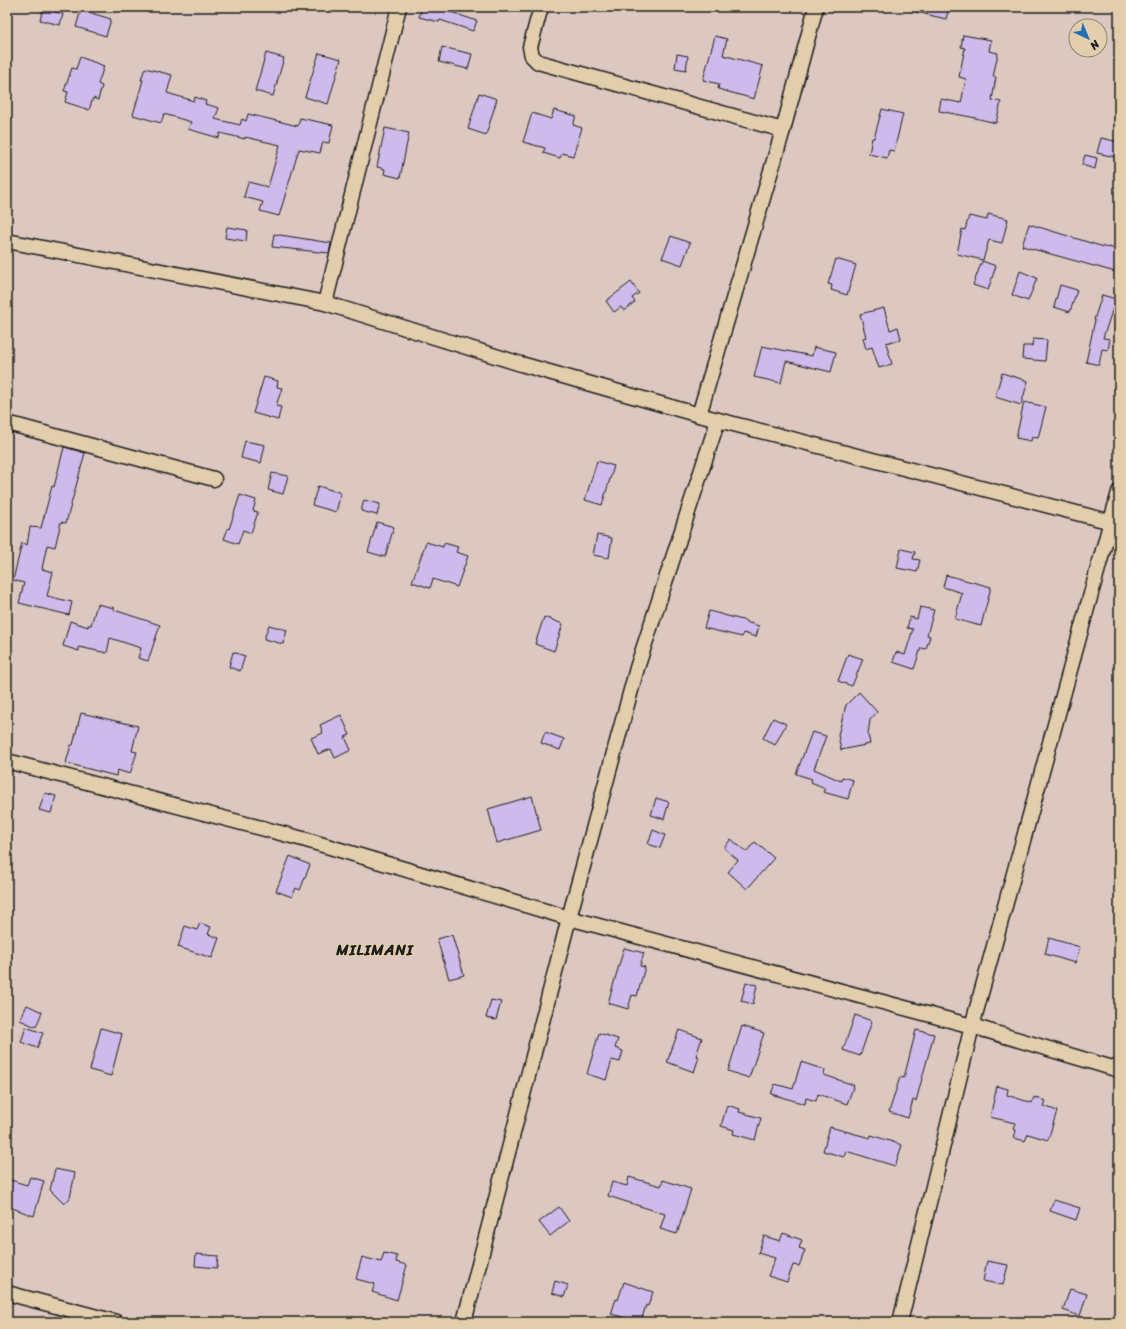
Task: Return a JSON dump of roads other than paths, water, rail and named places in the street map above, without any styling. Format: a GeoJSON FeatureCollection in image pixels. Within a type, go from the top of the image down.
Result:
{"type":"FeatureCollection","features":[{"type":"Feature","properties":{"kind":"street"},"geometry":{"type":"LineString","coordinates":[[325,303],[399,7]]}},
{"type":"Feature","properties":{"kind":"street"},"geometry":{"type":"LineString","coordinates":[[541,7],[530,48],[532,56],[538,62],[783,130]]}},
{"type":"Feature","properties":{"kind":"street"},"geometry":{"type":"LineString","coordinates":[[700,415],[783,130],[816,7]]}},
{"type":"Feature","properties":{"kind":"street"},"geometry":{"type":"LineString","coordinates":[[7,241],[325,303],[521,364],[700,415],[1115,523]]}},
{"type":"Feature","properties":{"kind":"street"},"geometry":{"type":"LineString","coordinates":[[464,1322],[569,918],[637,668],[718,420]]}},
{"type":"Feature","properties":{"kind":"street"},"geometry":{"type":"LineString","coordinates":[[7,423],[214,479]]}},
{"type":"Feature","properties":{"kind":"street"},"geometry":{"type":"LineString","coordinates":[[900,1322],[972,1026],[1115,523],[1119,492]]}},
{"type":"Feature","properties":{"kind":"street"},"geometry":{"type":"LineString","coordinates":[[7,761],[304,839],[569,918],[972,1026],[1119,1070]]}},
{"type":"Feature","properties":{"kind":"street"},"geometry":{"type":"LineString","coordinates":[[7,1293],[116,1322]]}},
{"type":"Feature","properties":{"kind":"district","name":"MILIMANI"},"geometry":{"type":"Point","coordinates":[375,950]}}]}
